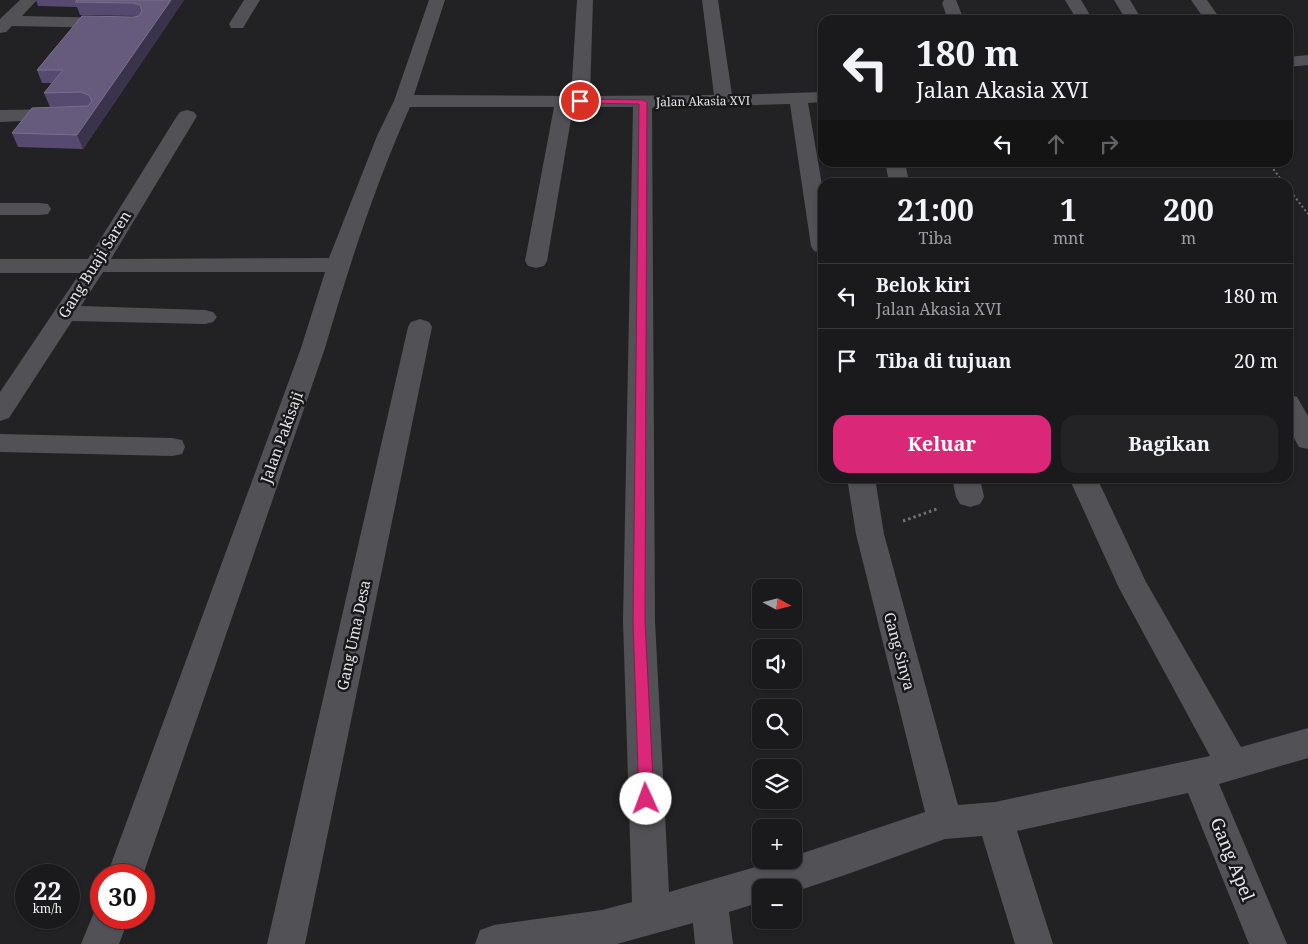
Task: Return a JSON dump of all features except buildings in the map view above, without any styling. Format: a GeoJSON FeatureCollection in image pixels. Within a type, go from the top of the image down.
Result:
{"type":"FeatureCollection","features":[{"type":"Feature","properties":{"kind":"street"},"geometry":{"type":"LineString","coordinates":[[4,25],[29,0]]}},
{"type":"Feature","properties":{"kind":"street"},"geometry":{"type":"LineString","coordinates":[[237,24],[252,0]]}},
{"type":"Feature","properties":{"kind":"street","name":"Jalan Pakisaji"},"geometry":{"type":"LineString","coordinates":[[129,864],[313,348],[338,265],[387,136],[403,101],[438,0]]}},
{"type":"Feature","properties":{"kind":"street"},"geometry":{"type":"LineString","coordinates":[[536,261],[572,101],[585,0]]}},
{"type":"Feature","properties":{"kind":"street"},"geometry":{"type":"LineString","coordinates":[[710,0],[724,102]]}},
{"type":"Feature","properties":{"kind":"street"},"geometry":{"type":"LineString","coordinates":[[1073,0],[1082,15]]}},
{"type":"Feature","properties":{"kind":"street"},"geometry":{"type":"LineString","coordinates":[[1122,0],[1131,15]]}},
{"type":"Feature","properties":{"kind":"street"},"geometry":{"type":"LineString","coordinates":[[1199,0],[1210,15]]}},
{"type":"Feature","properties":{"kind":"street"},"geometry":{"type":"LineString","coordinates":[[950,4],[954,15]]}},
{"type":"Feature","properties":{"kind":"street"},"geometry":{"type":"LineString","coordinates":[[4,25],[128,23]]}},
{"type":"Feature","properties":{"kind":"street"},"geometry":{"type":"LineString","coordinates":[[1293,62],[1308,60]]}},
{"type":"Feature","properties":{"kind":"street","name":"Jalan Akasia XVI"},"geometry":{"type":"LineString","coordinates":[[403,101],[724,102],[818,97]]}},
{"type":"Feature","properties":{"kind":"street"},"geometry":{"type":"LineString","coordinates":[[798,98],[818,221]]}},
{"type":"Feature","properties":{"kind":"street"},"geometry":{"type":"LineString","coordinates":[[643,102],[639,621],[651,917]]}},
{"type":"Feature","properties":{"kind":"street"},"geometry":{"type":"LineString","coordinates":[[0,116],[86,114]]}},
{"type":"Feature","properties":{"kind":"street","name":"Gang Buaji Saren"},"geometry":{"type":"LineString","coordinates":[[0,412],[95,267],[187,116]]}},
{"type":"Feature","properties":{"kind":"street"},"geometry":{"type":"LineString","coordinates":[[0,209],[40,209]]}},
{"type":"Feature","properties":{"kind":"street"},"geometry":{"type":"LineString","coordinates":[[0,266],[338,265]]}},
{"type":"Feature","properties":{"kind":"street"},"geometry":{"type":"LineString","coordinates":[[64,313],[206,317]]}},
{"type":"Feature","properties":{"kind":"street","name":"Gang Uma Desa"},"geometry":{"type":"LineString","coordinates":[[286,944],[420,327]]}},
{"type":"Feature","properties":{"kind":"street"},"geometry":{"type":"LineString","coordinates":[[1293,412],[1308,440]]}},
{"type":"Feature","properties":{"kind":"street"},"geometry":{"type":"LineString","coordinates":[[0,443],[172,446]]}},
{"type":"Feature","properties":{"kind":"street","name":"Gang Sinya"},"geometry":{"type":"LineString","coordinates":[[862,483],[870,534],[945,822]]}},
{"type":"Feature","properties":{"kind":"street"},"geometry":{"type":"LineString","coordinates":[[1085,483],[1100,520],[1146,610],[1233,765]]}},
{"type":"Feature","properties":{"kind":"street"},"geometry":{"type":"LineString","coordinates":[[494,944],[602,929],[651,917],[845,858],[945,822],[996,819],[1198,775],[1308,743]]}},
{"type":"Feature","properties":{"kind":"street","name":"Gang Apel"},"geometry":{"type":"LineString","coordinates":[[1198,775],[1268,944]]}},
{"type":"Feature","properties":{"kind":"street"},"geometry":{"type":"LineString","coordinates":[[996,819],[1034,944]]}},
{"type":"Feature","properties":{"kind":"street"},"geometry":{"type":"LineString","coordinates":[[709,900],[714,944]]}},
{"type":"Feature","properties":{"kind":"street"},"geometry":{"type":"LineString","coordinates":[[100,944],[106,929]]}},
{"type":"Feature","properties":{"kind":"path"},"geometry":{"type":"LineString","coordinates":[[1272,167],[1280,178]]}},
{"type":"Feature","properties":{"kind":"path"},"geometry":{"type":"LineString","coordinates":[[1293,194],[1308,214]]}},
{"type":"Feature","properties":{"kind":"path"},"geometry":{"type":"LineString","coordinates":[[870,534],[968,487]]}},
{"type":"Feature","properties":{"kind":"route"},"geometry":{"type":"LineString","coordinates":[[580,101],[643,102],[639,621],[646,799]]}}]}
